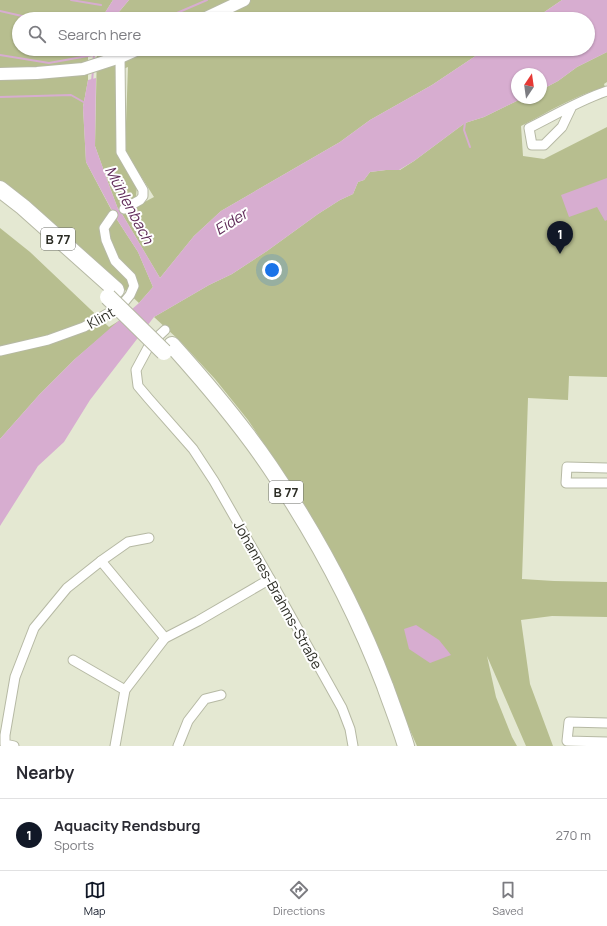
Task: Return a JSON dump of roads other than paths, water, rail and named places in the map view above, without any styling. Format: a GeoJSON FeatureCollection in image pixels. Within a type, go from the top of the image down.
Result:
{"type":"FeatureCollection","features":[{"type":"Feature","properties":{"kind":"highway","name":"B 77"},"geometry":{"type":"LineString","coordinates":[[0,189],[23,207],[208,385],[270,467],[302,518],[343,591],[370,650],[406,746]]}},
{"type":"Feature","properties":{"kind":"highway","name":"B 77"},"geometry":{"type":"LineString","coordinates":[[0,201],[112,293]]}},
{"type":"Feature","properties":{"kind":"highway","name":"B 77"},"geometry":{"type":"LineString","coordinates":[[168,348],[264,473],[292,517],[340,606],[361,652],[389,721],[396,746]]}},
{"type":"Feature","properties":{"kind":"street"},"geometry":{"type":"LineString","coordinates":[[219,12],[244,0]]}},
{"type":"Feature","properties":{"kind":"street"},"geometry":{"type":"LineString","coordinates":[[0,74],[37,73],[83,69],[120,57],[121,152],[143,190],[143,196],[140,200],[124,208]]}},
{"type":"Feature","properties":{"kind":"street"},"geometry":{"type":"LineString","coordinates":[[572,106],[562,127],[544,145],[532,145],[529,128],[572,106],[594,95],[607,91]]}},
{"type":"Feature","properties":{"kind":"street","name":"Klint"},"geometry":{"type":"LineString","coordinates":[[0,351],[48,340],[84,327],[121,306],[130,295],[134,286],[131,277],[115,261],[106,240],[104,228],[113,215]]}},
{"type":"Feature","properties":{"kind":"street","name":"Johannes-Brahms-Straße"},"geometry":{"type":"LineString","coordinates":[[165,330],[150,344],[136,370],[138,386],[193,448],[214,481],[342,708],[350,729],[353,746]]}},
{"type":"Feature","properties":{"kind":"street"},"geometry":{"type":"LineString","coordinates":[[607,468],[567,467],[566,482],[607,483]]}},
{"type":"Feature","properties":{"kind":"street"},"geometry":{"type":"LineString","coordinates":[[9,745],[5,735],[15,677],[34,628],[67,588],[101,561],[128,542],[149,538]]}},
{"type":"Feature","properties":{"kind":"street"},"geometry":{"type":"LineString","coordinates":[[101,561],[165,638]]}},
{"type":"Feature","properties":{"kind":"street"},"geometry":{"type":"LineString","coordinates":[[115,746],[126,690],[165,638],[198,622],[270,579]]}},
{"type":"Feature","properties":{"kind":"street"},"geometry":{"type":"LineString","coordinates":[[73,660],[126,690]]}},
{"type":"Feature","properties":{"kind":"street"},"geometry":{"type":"LineString","coordinates":[[178,746],[188,721],[205,699],[221,695]]}},
{"type":"Feature","properties":{"kind":"street"},"geometry":{"type":"LineString","coordinates":[[607,723],[568,722],[567,741],[607,742]]}},
{"type":"Feature","properties":{"kind":"water"},"geometry":{"type":"Polygon","coordinates":[[[113,0],[129,0],[119,12],[105,12],[113,0]]]}},
{"type":"Feature","properties":{"kind":"water","name":"Eider"},"geometry":{"type":"Polygon","coordinates":[[[562,0],[607,0],[607,52],[577,67],[558,81],[547,87],[547,68],[511,68],[511,104],[484,117],[465,123],[414,161],[399,170],[370,172],[364,180],[358,182],[353,194],[340,200],[318,214],[232,274],[209,285],[154,317],[90,400],[64,442],[38,466],[0,526],[0,439],[39,395],[75,359],[139,303],[153,287],[138,252],[116,218],[86,162],[83,107],[88,80],[96,78],[95,146],[109,185],[118,209],[160,278],[194,236],[221,211],[340,142],[370,120],[432,85],[476,56],[595,56],[595,12],[544,12],[562,0]]]}},
{"type":"Feature","properties":{"kind":"water"},"geometry":{"type":"Polygon","coordinates":[[[607,178],[607,220],[605,221],[597,207],[569,217],[561,195],[607,178]]]}},
{"type":"Feature","properties":{"kind":"water"},"geometry":{"type":"Polygon","coordinates":[[[416,625],[439,640],[451,655],[430,663],[409,649],[404,629],[416,625]]]}},
{"type":"Feature","properties":{"kind":"waterway"},"geometry":{"type":"LineString","coordinates":[[71,0],[101,5]]}},
{"type":"Feature","properties":{"kind":"waterway"},"geometry":{"type":"LineString","coordinates":[[179,12],[207,0]]}},
{"type":"Feature","properties":{"kind":"waterway"},"geometry":{"type":"LineString","coordinates":[[0,11],[12,14]]}},
{"type":"Feature","properties":{"kind":"waterway"},"geometry":{"type":"LineString","coordinates":[[0,55],[49,63],[88,56]]}},
{"type":"Feature","properties":{"kind":"waterway","name":"Mühlenbach"},"geometry":{"type":"LineString","coordinates":[[93,62],[94,56]]}},
{"type":"Feature","properties":{"kind":"waterway","name":"Mühlenbach"},"geometry":{"type":"LineString","coordinates":[[92,82],[93,70]]}},
{"type":"Feature","properties":{"kind":"waterway"},"geometry":{"type":"LineString","coordinates":[[0,97],[71,95],[87,104]]}},
{"type":"Feature","properties":{"kind":"waterway"},"geometry":{"type":"LineString","coordinates":[[465,123],[464,130],[470,147]]}},
{"type":"Feature","properties":{"kind":"place","name":"Aquacity Rendsburg"},"geometry":{"type":"Point","coordinates":[560,254]}}]}
